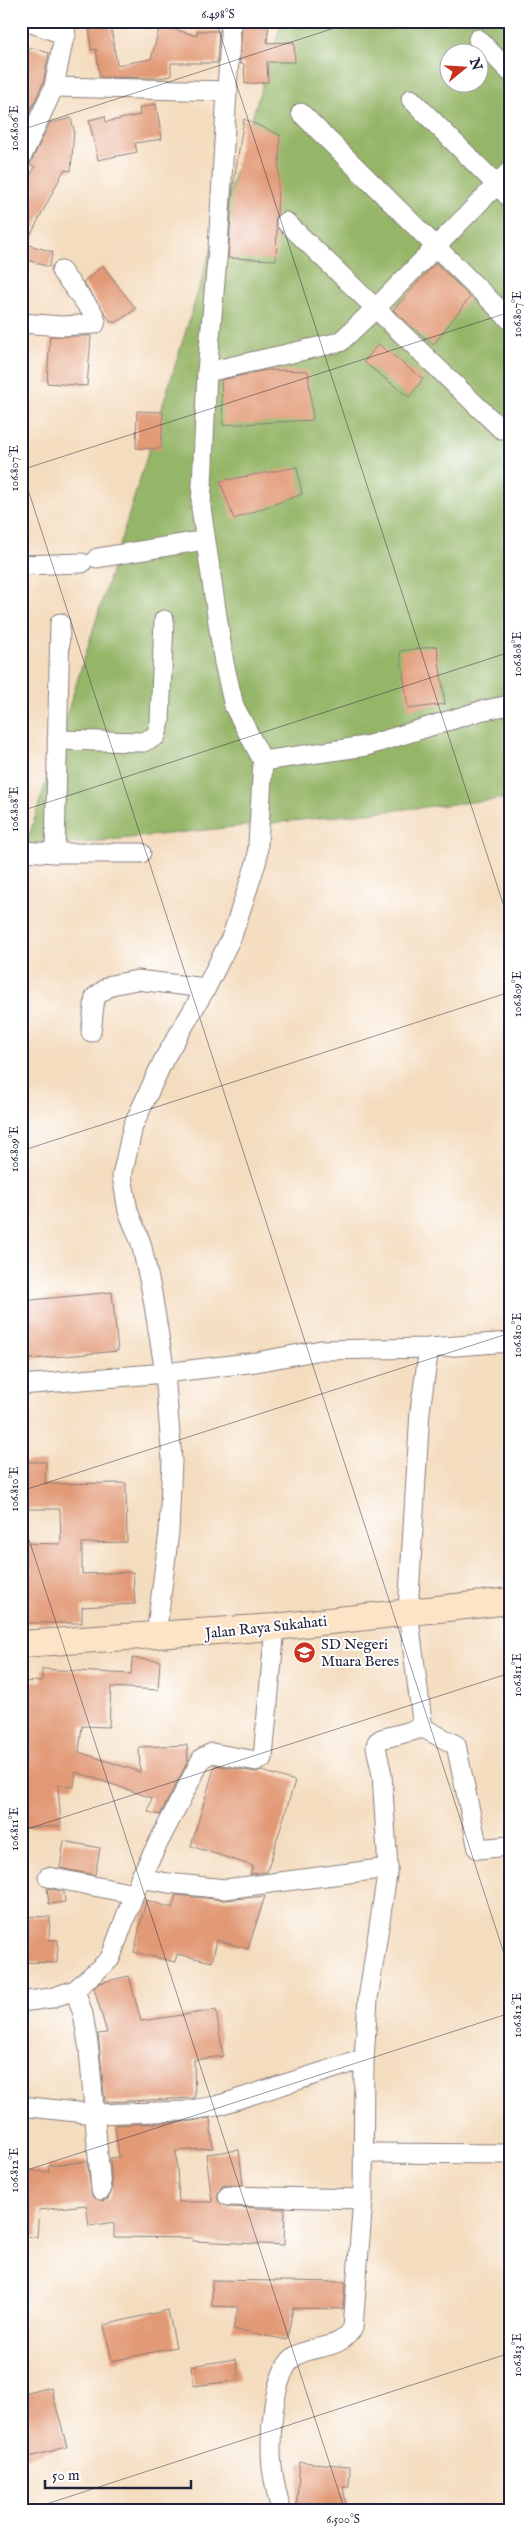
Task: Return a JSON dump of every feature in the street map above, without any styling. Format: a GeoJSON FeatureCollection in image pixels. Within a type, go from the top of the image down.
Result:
{"type":"FeatureCollection","features":[{"type":"Feature","properties":{"kind":"main road","name":"Jalan Raya Sukahati"},"geometry":{"type":"LineString","coordinates":[[21,1644],[156,1636],[275,1626],[510,1601]]}},
{"type":"Feature","properties":{"kind":"street"},"geometry":{"type":"LineString","coordinates":[[21,158],[54,87],[66,28],[26,21]]}},
{"type":"Feature","properties":{"kind":"street"},"geometry":{"type":"LineString","coordinates":[[156,1636],[170,1532],[172,1460],[165,1373],[152,1294],[141,1243],[128,1211],[122,1176],[133,1126],[164,1059],[206,988],[232,936],[257,860],[263,761],[234,706],[224,664],[201,508],[201,464],[228,91],[231,21]]}},
{"type":"Feature","properties":{"kind":"street"},"geometry":{"type":"LineString","coordinates":[[478,40],[510,72]]}},
{"type":"Feature","properties":{"kind":"street"},"geometry":{"type":"LineString","coordinates":[[54,87],[228,91]]}},
{"type":"Feature","properties":{"kind":"street"},"geometry":{"type":"LineString","coordinates":[[411,99],[503,191]]}},
{"type":"Feature","properties":{"kind":"street"},"geometry":{"type":"LineString","coordinates":[[300,113],[510,320]]}},
{"type":"Feature","properties":{"kind":"street"},"geometry":{"type":"LineString","coordinates":[[207,372],[340,342],[436,246],[503,191],[510,171]]}},
{"type":"Feature","properties":{"kind":"street"},"geometry":{"type":"LineString","coordinates":[[286,222],[377,307],[500,429],[510,428]]}},
{"type":"Feature","properties":{"kind":"street"},"geometry":{"type":"LineString","coordinates":[[21,323],[62,326],[95,324],[96,321],[93,313],[61,270]]}},
{"type":"Feature","properties":{"kind":"street"},"geometry":{"type":"LineString","coordinates":[[21,565],[89,561],[205,540]]}},
{"type":"Feature","properties":{"kind":"street"},"geometry":{"type":"LineString","coordinates":[[57,740],[143,742],[156,736],[160,722],[164,620]]}},
{"type":"Feature","properties":{"kind":"street"},"geometry":{"type":"LineString","coordinates":[[55,853],[60,623]]}},
{"type":"Feature","properties":{"kind":"street"},"geometry":{"type":"LineString","coordinates":[[263,761],[366,746],[480,711],[510,705]]}},
{"type":"Feature","properties":{"kind":"street"},"geometry":{"type":"LineString","coordinates":[[21,851],[141,853]]}},
{"type":"Feature","properties":{"kind":"street"},"geometry":{"type":"LineString","coordinates":[[91,1032],[96,997],[111,985],[137,980],[206,988]]}},
{"type":"Feature","properties":{"kind":"street"},"geometry":{"type":"LineString","coordinates":[[21,1385],[165,1373],[256,1362],[321,1350],[429,1348],[510,1342]]}},
{"type":"Feature","properties":{"kind":"street"},"geometry":{"type":"LineString","coordinates":[[423,1728],[408,1612],[420,1411],[429,1348]]}},
{"type":"Feature","properties":{"kind":"street"},"geometry":{"type":"LineString","coordinates":[[21,2002],[51,1998],[75,1990],[110,1959],[137,1886],[202,1758],[212,1753],[257,1762],[264,1757],[275,1626]]}},
{"type":"Feature","properties":{"kind":"street"},"geometry":{"type":"LineString","coordinates":[[281,2511],[272,2472],[272,2415],[279,2376],[298,2354],[333,2345],[347,2337],[353,2328],[363,2199],[365,2153],[364,2060],[370,1971],[388,1868],[382,1775],[376,1747],[377,1742],[423,1728],[456,1745],[478,1849],[510,1846]]}},
{"type":"Feature","properties":{"kind":"street"},"geometry":{"type":"LineString","coordinates":[[48,1876],[137,1886],[168,1884],[224,1889],[388,1868]]}},
{"type":"Feature","properties":{"kind":"street"},"geometry":{"type":"LineString","coordinates":[[75,1990],[83,2014],[95,2114],[101,2190]]}},
{"type":"Feature","properties":{"kind":"street"},"geometry":{"type":"LineString","coordinates":[[21,2106],[95,2114],[185,2111],[216,2106],[364,2060]]}},
{"type":"Feature","properties":{"kind":"street"},"geometry":{"type":"LineString","coordinates":[[365,2153],[510,2154]]}},
{"type":"Feature","properties":{"kind":"street"},"geometry":{"type":"LineString","coordinates":[[228,2196],[363,2199]]}},
{"type":"Feature","properties":{"kind":"green space"},"geometry":{"type":"Polygon","coordinates":[[[282,21],[510,21],[510,798],[25,849],[282,21]]]}},
{"type":"Feature","properties":{"kind":"building"},"geometry":{"type":"Polygon","coordinates":[[[89,21],[110,21],[117,65],[151,59],[160,25],[197,36],[197,31],[219,31],[217,63],[171,63],[171,76],[158,78],[100,77],[96,49],[91,50],[89,21]]]}},
{"type":"Feature","properties":{"kind":"building"},"geometry":{"type":"Polygon","coordinates":[[[242,21],[269,21],[267,43],[294,42],[295,62],[267,62],[268,82],[245,84],[244,64],[240,64],[242,21]]]}},
{"type":"Feature","properties":{"kind":"building"},"geometry":{"type":"Polygon","coordinates":[[[30,47],[49,53],[43,83],[21,131],[21,76],[30,47]]]}},
{"type":"Feature","properties":{"kind":"building"},"geometry":{"type":"Polygon","coordinates":[[[156,104],[162,139],[135,143],[137,152],[98,160],[89,120],[105,116],[106,122],[140,115],[139,108],[156,104]]]}},
{"type":"Feature","properties":{"kind":"building"},"geometry":{"type":"Polygon","coordinates":[[[71,118],[74,130],[71,171],[64,170],[26,244],[53,252],[49,267],[21,258],[21,192],[35,167],[30,164],[50,123],[71,118]]]}},
{"type":"Feature","properties":{"kind":"building"},"geometry":{"type":"Polygon","coordinates":[[[244,119],[280,135],[277,215],[275,220],[277,228],[276,260],[228,258],[233,187],[244,119]]]}},
{"type":"Feature","properties":{"kind":"building"},"geometry":{"type":"Polygon","coordinates":[[[436,263],[470,297],[433,345],[393,310],[436,263]]]}},
{"type":"Feature","properties":{"kind":"building"},"geometry":{"type":"Polygon","coordinates":[[[103,266],[136,309],[117,322],[111,322],[83,282],[103,266]]]}},
{"type":"Feature","properties":{"kind":"building"},"geometry":{"type":"Polygon","coordinates":[[[50,336],[91,336],[87,386],[47,383],[50,336]]]}},
{"type":"Feature","properties":{"kind":"building"},"geometry":{"type":"Polygon","coordinates":[[[378,344],[423,379],[409,397],[364,362],[378,344]]]}},
{"type":"Feature","properties":{"kind":"building"},"geometry":{"type":"Polygon","coordinates":[[[266,370],[308,371],[313,420],[223,425],[221,380],[266,370]]]}},
{"type":"Feature","properties":{"kind":"building"},"geometry":{"type":"Polygon","coordinates":[[[137,411],[163,412],[161,449],[136,448],[137,411]]]}},
{"type":"Feature","properties":{"kind":"building"},"geometry":{"type":"Polygon","coordinates":[[[297,467],[302,494],[234,519],[220,481],[297,467]]]}},
{"type":"Feature","properties":{"kind":"building"},"geometry":{"type":"Polygon","coordinates":[[[437,646],[445,704],[408,709],[400,651],[437,646]]]}},
{"type":"Feature","properties":{"kind":"building"},"geometry":{"type":"Polygon","coordinates":[[[112,1292],[118,1351],[21,1360],[21,1301],[112,1292]]]}},
{"type":"Feature","properties":{"kind":"building"},"geometry":{"type":"Polygon","coordinates":[[[21,1462],[46,1462],[45,1484],[126,1483],[127,1542],[82,1543],[82,1574],[133,1572],[135,1604],[82,1607],[82,1623],[24,1623],[24,1543],[61,1544],[60,1509],[21,1509],[21,1462]]]}},
{"type":"Feature","properties":{"kind":"building"},"geometry":{"type":"Polygon","coordinates":[[[132,1658],[160,1661],[158,1690],[111,1687],[109,1727],[82,1726],[79,1752],[140,1772],[139,1747],[187,1745],[188,1761],[160,1815],[148,1812],[152,1798],[76,1772],[74,1787],[58,1785],[61,1826],[21,1828],[21,1682],[42,1681],[42,1669],[131,1674],[132,1658]]]}},
{"type":"Feature","properties":{"kind":"building"},"geometry":{"type":"Polygon","coordinates":[[[215,1765],[255,1772],[262,1771],[295,1781],[267,1872],[250,1874],[253,1866],[191,1846],[215,1765]]]}},
{"type":"Feature","properties":{"kind":"building"},"geometry":{"type":"Polygon","coordinates":[[[64,1841],[100,1848],[95,1875],[60,1868],[64,1841]]]}},
{"type":"Feature","properties":{"kind":"building"},"geometry":{"type":"Polygon","coordinates":[[[47,1888],[64,1892],[65,1902],[49,1904],[47,1888]]]}},
{"type":"Feature","properties":{"kind":"building"},"geometry":{"type":"Polygon","coordinates":[[[176,1895],[224,1900],[265,1896],[248,1949],[217,1940],[212,1962],[177,1954],[175,1962],[134,1952],[146,1900],[172,1908],[176,1895]]]}},
{"type":"Feature","properties":{"kind":"building"},"geometry":{"type":"Polygon","coordinates":[[[21,1916],[50,1917],[49,1940],[58,1940],[57,1963],[21,1962],[21,1916]]]}},
{"type":"Feature","properties":{"kind":"building"},"geometry":{"type":"Polygon","coordinates":[[[129,1976],[141,2021],[216,2010],[223,2056],[194,2060],[195,2098],[105,2102],[98,2034],[107,2033],[94,1988],[99,1983],[129,1976]]]}},
{"type":"Feature","properties":{"kind":"building"},"geometry":{"type":"Polygon","coordinates":[[[210,2118],[213,2148],[176,2151],[179,2202],[212,2202],[206,2154],[239,2150],[243,2185],[222,2186],[217,2195],[218,2201],[228,2207],[285,2209],[284,2245],[192,2241],[193,2238],[114,2237],[114,2222],[89,2226],[86,2205],[39,2210],[37,2237],[21,2236],[21,2170],[49,2172],[48,2166],[87,2161],[92,2196],[102,2201],[108,2199],[112,2190],[110,2158],[119,2157],[115,2125],[185,2122],[210,2118]]]}},
{"type":"Feature","properties":{"kind":"building"},"geometry":{"type":"Polygon","coordinates":[[[212,2280],[345,2282],[343,2309],[293,2308],[287,2340],[233,2329],[238,2307],[212,2306],[212,2280]]]}},
{"type":"Feature","properties":{"kind":"building"},"geometry":{"type":"Polygon","coordinates":[[[168,2310],[176,2347],[112,2361],[104,2325],[168,2310]]]}},
{"type":"Feature","properties":{"kind":"building"},"geometry":{"type":"Polygon","coordinates":[[[236,2359],[239,2380],[194,2386],[191,2366],[236,2359]]]}},
{"type":"Feature","properties":{"kind":"building"},"geometry":{"type":"Polygon","coordinates":[[[51,2387],[67,2447],[21,2459],[21,2395],[51,2387]]]}},
{"type":"Feature","properties":{"kind":"building"},"geometry":{"type":"Polygon","coordinates":[[[300,2462],[350,2466],[349,2487],[343,2487],[347,2508],[296,2511],[300,2462]]]}},
{"type":"Feature","properties":{"kind":"place","name":"SD Negeri Muara Beres"},"geometry":{"type":"Point","coordinates":[305,1653]}}]}
